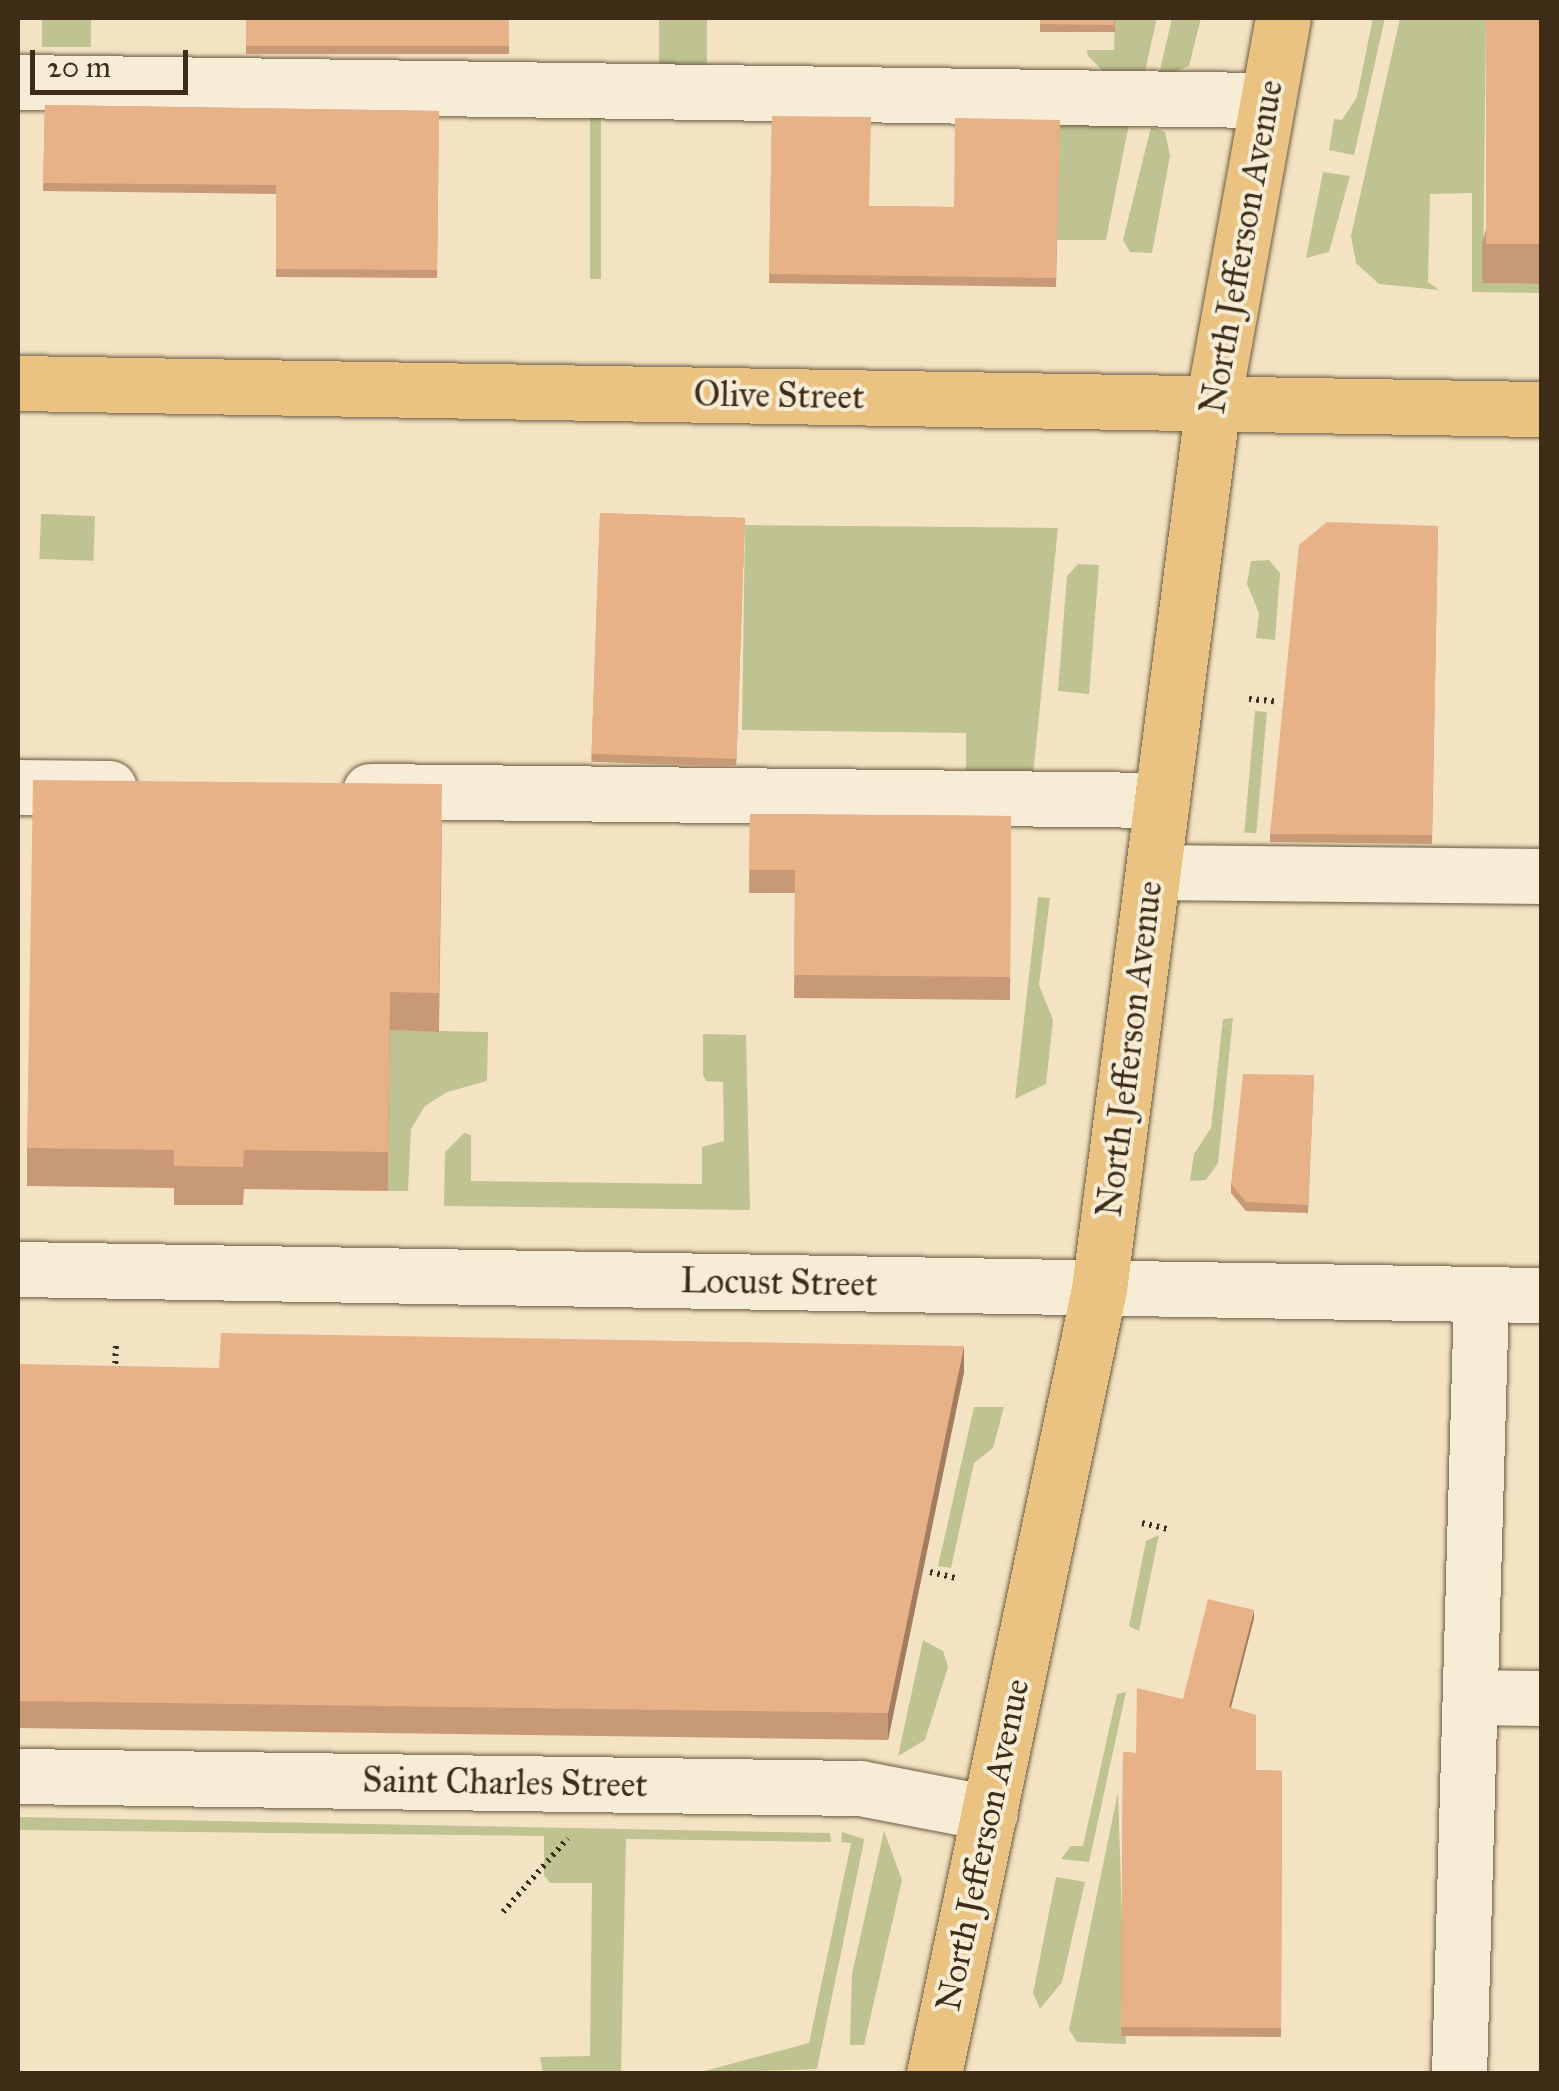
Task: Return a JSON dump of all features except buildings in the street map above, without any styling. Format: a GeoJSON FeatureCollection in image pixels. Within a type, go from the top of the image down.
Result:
{"type":"FeatureCollection","features":[{"type":"Feature","properties":{"kind":"main road","name":"North Jefferson Avenue"},"geometry":{"type":"LineString","coordinates":[[934,2074],[1098,1288],[1212,403],[1283,18]]}},
{"type":"Feature","properties":{"kind":"main road","name":"Olive Street"},"geometry":{"type":"LineString","coordinates":[[18,384],[1542,409]]}},
{"type":"Feature","properties":{"kind":"street"},"geometry":{"type":"LineString","coordinates":[[18,82],[1268,100]]}},
{"type":"Feature","properties":{"kind":"street"},"geometry":{"type":"LineString","coordinates":[[18,787],[158,788]]}},
{"type":"Feature","properties":{"kind":"street"},"geometry":{"type":"LineString","coordinates":[[314,790],[1162,800]]}},
{"type":"Feature","properties":{"kind":"street"},"geometry":{"type":"LineString","coordinates":[[1152,872],[1542,876]]}},
{"type":"Feature","properties":{"kind":"street","name":"Locust Street"},"geometry":{"type":"LineString","coordinates":[[18,1270],[1542,1295]]}},
{"type":"Feature","properties":{"kind":"street"},"geometry":{"type":"LineString","coordinates":[[1460,2074],[1480,1294]]}},
{"type":"Feature","properties":{"kind":"street"},"geometry":{"type":"LineString","coordinates":[[1470,1698],[1542,1698]]}},
{"type":"Feature","properties":{"kind":"street","name":"Saint Charles Street"},"geometry":{"type":"LineString","coordinates":[[18,1776],[860,1788],[990,1813]]}},
{"type":"Feature","properties":{"kind":"path"},"geometry":{"type":"LineString","coordinates":[[1249,700],[1274,701]]}},
{"type":"Feature","properties":{"kind":"path"},"geometry":{"type":"LineString","coordinates":[[116,1344],[116,1379]]}},
{"type":"Feature","properties":{"kind":"path"},"geometry":{"type":"LineString","coordinates":[[1142,1523],[1167,1530]]}},
{"type":"Feature","properties":{"kind":"path"},"geometry":{"type":"LineString","coordinates":[[930,1572],[955,1578]]}},
{"type":"Feature","properties":{"kind":"path"},"geometry":{"type":"LineString","coordinates":[[503,1912],[556,1859],[568,1822]]}},
{"type":"Feature","properties":{"kind":"green space"},"geometry":{"type":"Polygon","coordinates":[[[42,18],[91,18],[91,47],[42,47],[42,18]]]}},
{"type":"Feature","properties":{"kind":"green space"},"geometry":{"type":"Polygon","coordinates":[[[659,18],[707,18],[707,66],[659,66],[659,18]]]}},
{"type":"Feature","properties":{"kind":"green space"},"geometry":{"type":"Polygon","coordinates":[[[1115,18],[1157,18],[1144,75],[1108,76],[1088,56],[1087,50],[1114,50],[1115,18]]]}},
{"type":"Feature","properties":{"kind":"green space"},"geometry":{"type":"Polygon","coordinates":[[[1172,18],[1201,18],[1189,66],[1158,79],[1172,18]]]}},
{"type":"Feature","properties":{"kind":"green space"},"geometry":{"type":"Polygon","coordinates":[[[1373,18],[1385,18],[1354,155],[1329,150],[1334,119],[1342,120],[1357,97],[1373,18]]]}},
{"type":"Feature","properties":{"kind":"green space"},"geometry":{"type":"Polygon","coordinates":[[[1400,18],[1486,18],[1483,283],[1541,284],[1541,293],[1472,292],[1472,193],[1430,194],[1428,282],[1439,290],[1379,284],[1356,263],[1351,236],[1400,18]]]}},
{"type":"Feature","properties":{"kind":"green space"},"geometry":{"type":"Polygon","coordinates":[[[590,117],[601,117],[601,279],[590,279],[590,117]]]}},
{"type":"Feature","properties":{"kind":"green space"},"geometry":{"type":"Polygon","coordinates":[[[1060,123],[1129,124],[1106,240],[1057,240],[1060,123]]]}},
{"type":"Feature","properties":{"kind":"green space"},"geometry":{"type":"Polygon","coordinates":[[[1151,127],[1165,132],[1170,156],[1152,253],[1130,252],[1123,240],[1151,127]]]}},
{"type":"Feature","properties":{"kind":"green space"},"geometry":{"type":"Polygon","coordinates":[[[1323,172],[1350,176],[1329,252],[1306,258],[1323,172]]]}},
{"type":"Feature","properties":{"kind":"green space"},"geometry":{"type":"Polygon","coordinates":[[[41,514],[95,516],[93,561],[39,559],[41,514]]]}},
{"type":"Feature","properties":{"kind":"green space"},"geometry":{"type":"Polygon","coordinates":[[[745,525],[1058,528],[1032,785],[966,784],[966,733],[742,730],[745,525]]]}},
{"type":"Feature","properties":{"kind":"green space"},"geometry":{"type":"Polygon","coordinates":[[[1269,560],[1280,573],[1275,640],[1256,638],[1259,613],[1247,584],[1251,561],[1269,560]]]}},
{"type":"Feature","properties":{"kind":"green space"},"geometry":{"type":"Polygon","coordinates":[[[1078,564],[1099,565],[1089,694],[1058,691],[1067,576],[1078,564]]]}},
{"type":"Feature","properties":{"kind":"green space"},"geometry":{"type":"Polygon","coordinates":[[[1255,711],[1267,712],[1256,834],[1244,833],[1255,711]]]}},
{"type":"Feature","properties":{"kind":"green space"},"geometry":{"type":"Polygon","coordinates":[[[1038,897],[1050,898],[1039,985],[1053,1020],[1046,1084],[1015,1099],[1038,897]]]}},
{"type":"Feature","properties":{"kind":"green space"},"geometry":{"type":"Polygon","coordinates":[[[1233,1018],[1218,1163],[1206,1180],[1190,1181],[1194,1154],[1211,1128],[1223,1019],[1233,1018]]]}},
{"type":"Feature","properties":{"kind":"green space"},"geometry":{"type":"Polygon","coordinates":[[[390,1030],[488,1032],[487,1081],[447,1092],[425,1106],[411,1129],[408,1191],[388,1191],[390,1030]]]}},
{"type":"Feature","properties":{"kind":"green space"},"geometry":{"type":"Polygon","coordinates":[[[703,1034],[746,1035],[750,1210],[444,1206],[445,1152],[464,1133],[471,1135],[471,1181],[702,1184],[702,1147],[724,1141],[723,1082],[706,1081],[703,1074],[703,1034]]]}},
{"type":"Feature","properties":{"kind":"green space"},"geometry":{"type":"Polygon","coordinates":[[[974,1407],[1004,1407],[993,1448],[974,1463],[951,1568],[938,1566],[974,1407]]]}},
{"type":"Feature","properties":{"kind":"green space"},"geometry":{"type":"Polygon","coordinates":[[[1159,1535],[1139,1631],[1129,1626],[1146,1541],[1159,1535]]]}},
{"type":"Feature","properties":{"kind":"green space"},"geometry":{"type":"Polygon","coordinates":[[[923,1640],[943,1651],[948,1667],[925,1740],[898,1756],[923,1640]]]}},
{"type":"Feature","properties":{"kind":"green space"},"geometry":{"type":"Polygon","coordinates":[[[1126,1692],[1089,1862],[1061,1859],[1071,1846],[1083,1846],[1117,1694],[1126,1692]]]}},
{"type":"Feature","properties":{"kind":"green space"},"geometry":{"type":"Polygon","coordinates":[[[1118,1792],[1126,2044],[1077,2042],[1069,2030],[1118,1792]]]}},
{"type":"Feature","properties":{"kind":"green space"},"geometry":{"type":"Polygon","coordinates":[[[18,1817],[830,1833],[831,1842],[626,1839],[621,2073],[543,2074],[540,2057],[590,2056],[592,1883],[550,1883],[544,1875],[544,1836],[18,1830],[18,1817]]]}},
{"type":"Feature","properties":{"kind":"green space"},"geometry":{"type":"Polygon","coordinates":[[[884,1831],[902,1880],[864,2045],[850,2045],[852,1974],[884,1831]]]}},
{"type":"Feature","properties":{"kind":"green space"},"geometry":{"type":"Polygon","coordinates":[[[842,1832],[864,1839],[817,2069],[697,2073],[809,2043],[851,1843],[841,1842],[842,1832]]]}},
{"type":"Feature","properties":{"kind":"green space"},"geometry":{"type":"Polygon","coordinates":[[[1056,1877],[1085,1882],[1062,1982],[1040,2009],[1033,1993],[1056,1877]]]}}]}
